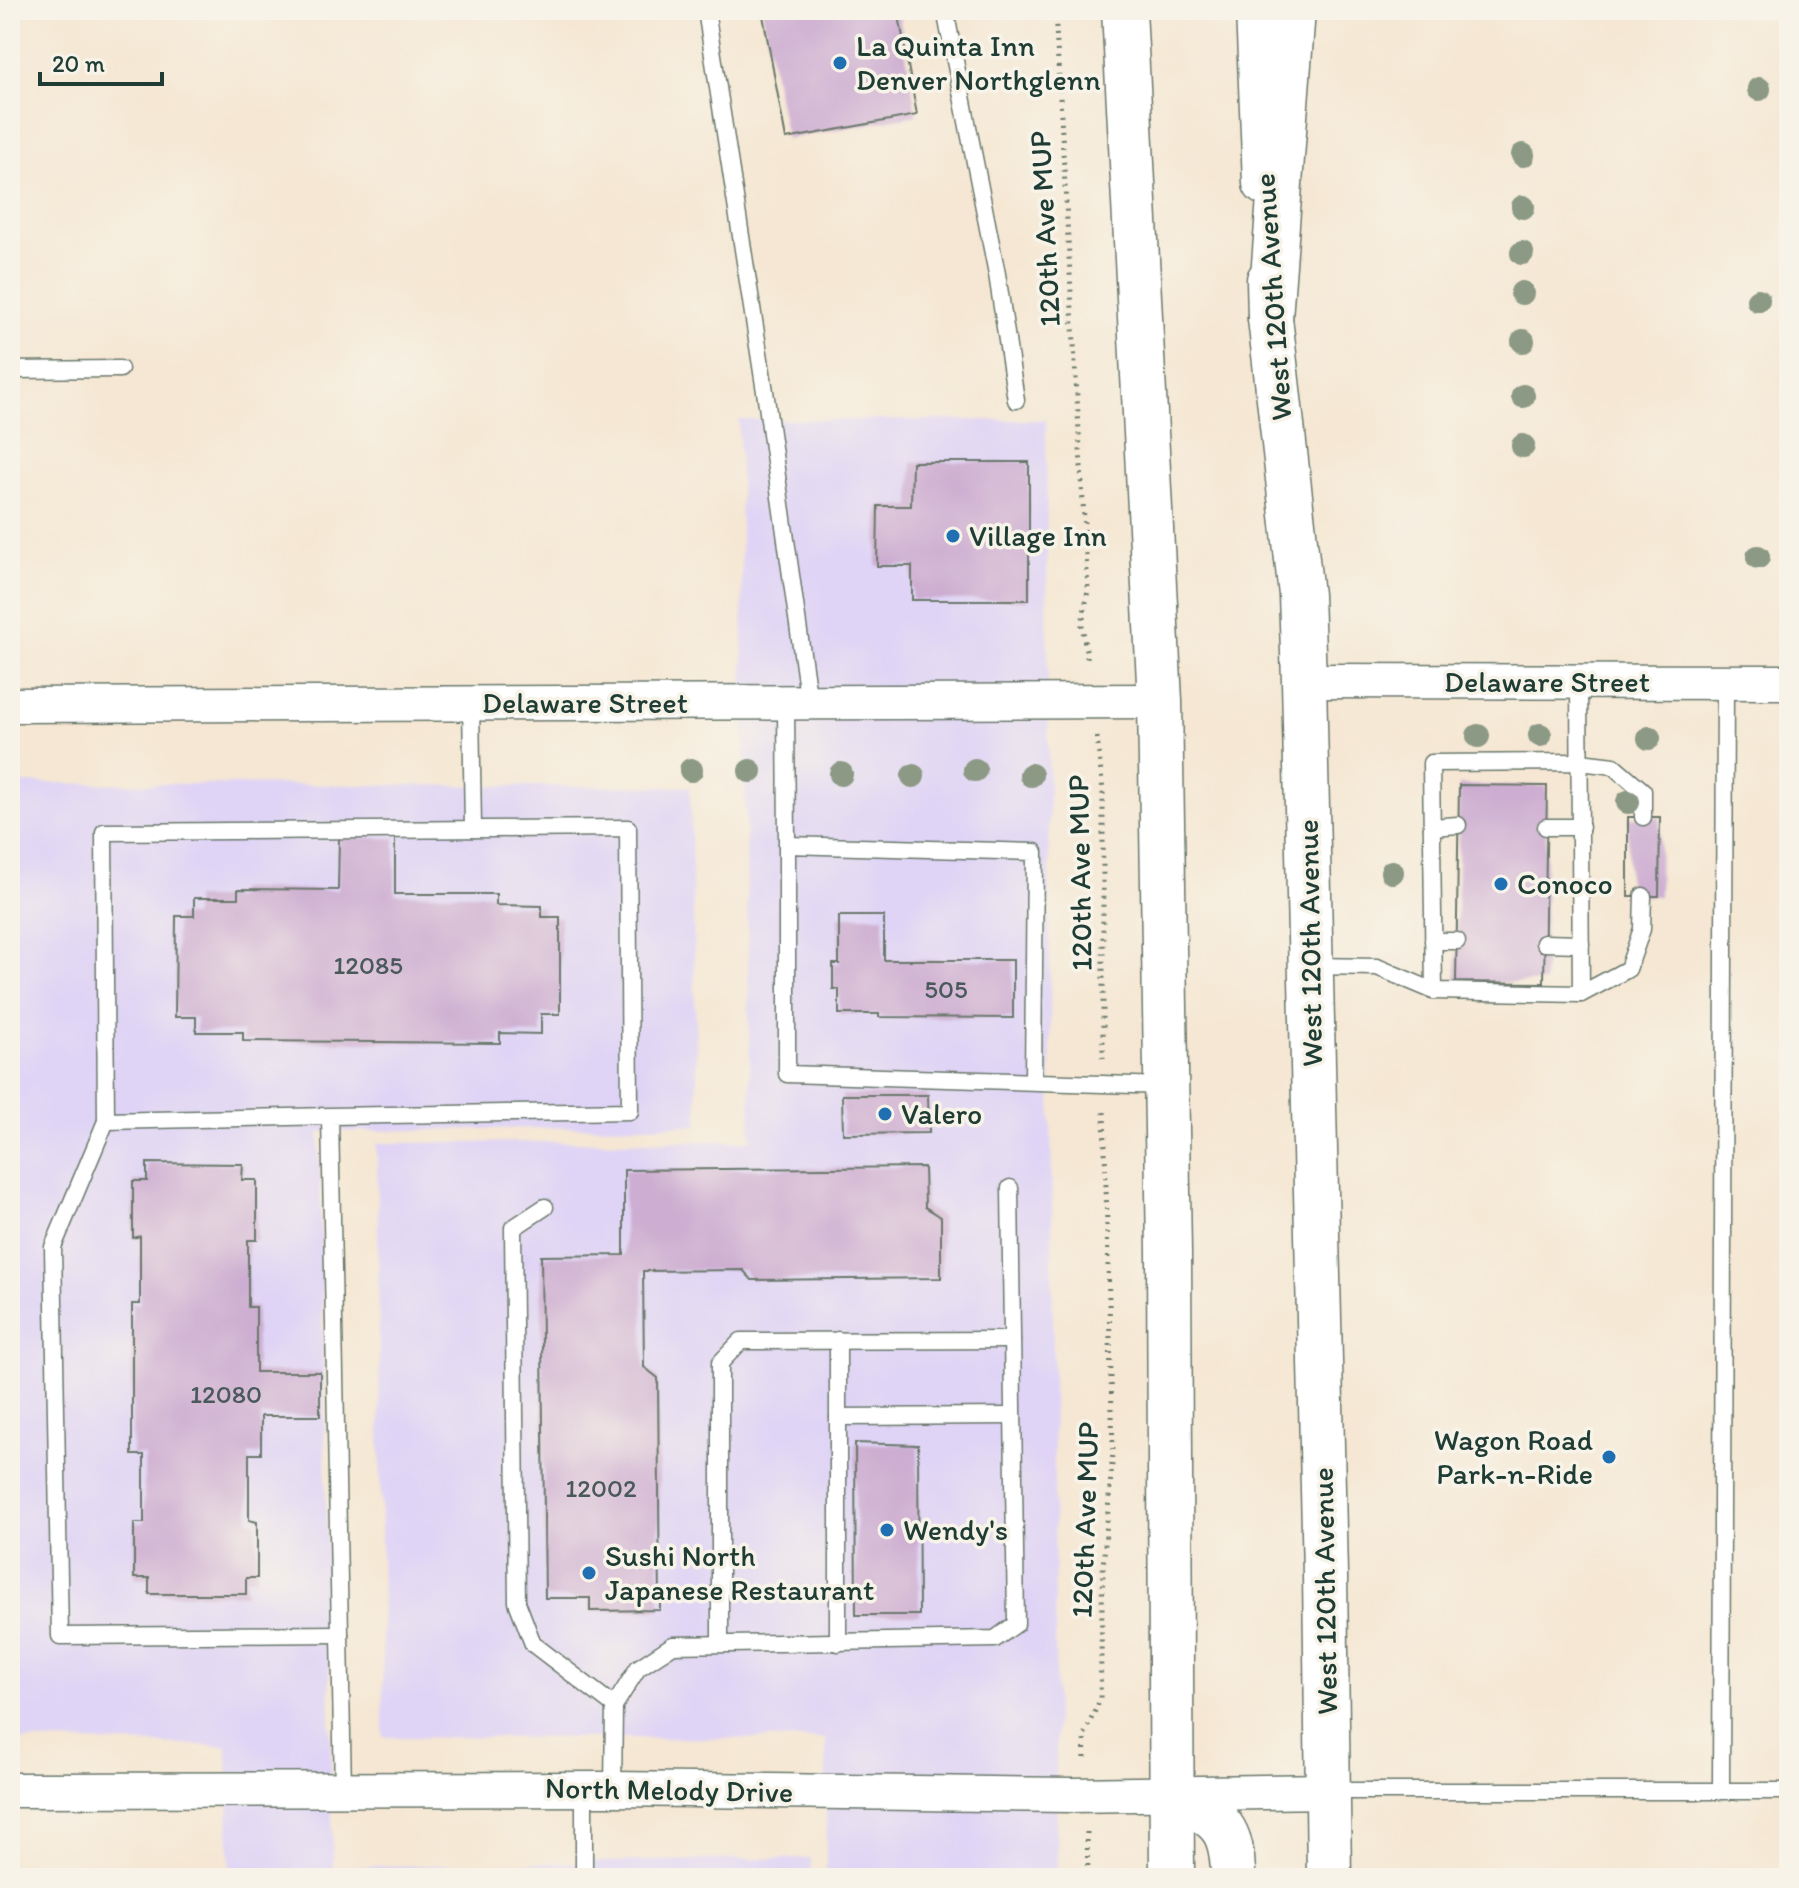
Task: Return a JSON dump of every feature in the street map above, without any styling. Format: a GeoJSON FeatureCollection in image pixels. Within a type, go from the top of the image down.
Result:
{"type":"FeatureCollection","features":[{"type":"Feature","properties":{"kind":"main road"},"geometry":{"type":"LineString","coordinates":[[1124,10],[1160,701],[1167,1086],[1172,1878]]}},
{"type":"Feature","properties":{"kind":"main road","name":"West 120th Avenue"},"geometry":{"type":"LineString","coordinates":[[1258,10],[1270,318],[1301,595],[1329,1878]]}},
{"type":"Feature","properties":{"kind":"main road"},"geometry":{"type":"LineString","coordinates":[[1270,318],[1293,10]]}},
{"type":"Feature","properties":{"kind":"main road"},"geometry":{"type":"LineString","coordinates":[[1172,1793],[1216,1818],[1232,1847],[1233,1878]]}},
{"type":"Feature","properties":{"kind":"street","name":"Delaware Street"},"geometry":{"type":"LineString","coordinates":[[1304,681],[1789,682]]}},
{"type":"Feature","properties":{"kind":"street","name":"Delaware Street"},"geometry":{"type":"LineString","coordinates":[[10,705],[1160,701]]}},
{"type":"Feature","properties":{"kind":"street","name":"North Melody Drive"},"geometry":{"type":"LineString","coordinates":[[10,1790],[598,1789],[1071,1795],[1329,1791]]}},
{"type":"Feature","properties":{"kind":"lane"},"geometry":{"type":"LineString","coordinates":[[706,10],[766,398],[798,703],[787,845],[787,1074],[1167,1086]]}},
{"type":"Feature","properties":{"kind":"lane"},"geometry":{"type":"LineString","coordinates":[[945,10],[997,274],[1016,400]]}},
{"type":"Feature","properties":{"kind":"lane"},"geometry":{"type":"LineString","coordinates":[[10,370],[120,369]]}},
{"type":"Feature","properties":{"kind":"lane"},"geometry":{"type":"LineString","coordinates":[[1721,1790],[1725,682]]}},
{"type":"Feature","properties":{"kind":"lane"},"geometry":{"type":"LineString","coordinates":[[1579,683],[1581,994]]}},
{"type":"Feature","properties":{"kind":"lane"},"geometry":{"type":"LineString","coordinates":[[471,703],[473,829]]}},
{"type":"Feature","properties":{"kind":"lane"},"geometry":{"type":"LineString","coordinates":[[1434,991],[1431,763],[1580,762],[1614,766],[1643,791],[1643,817]]}},
{"type":"Feature","properties":{"kind":"lane"},"geometry":{"type":"LineString","coordinates":[[1432,827],[1458,825]]}},
{"type":"Feature","properties":{"kind":"lane"},"geometry":{"type":"LineString","coordinates":[[1546,827],[1581,827]]}},
{"type":"Feature","properties":{"kind":"lane"},"geometry":{"type":"LineString","coordinates":[[106,1121],[630,1111],[628,828],[104,832],[106,1121],[53,1247],[60,1636],[340,1634]]}},
{"type":"Feature","properties":{"kind":"lane"},"geometry":{"type":"LineString","coordinates":[[787,845],[1035,852],[1033,1082]]}},
{"type":"Feature","properties":{"kind":"lane"},"geometry":{"type":"LineString","coordinates":[[1311,966],[1377,967],[1434,991],[1581,994],[1628,969],[1642,929],[1643,896]]}},
{"type":"Feature","properties":{"kind":"lane"},"geometry":{"type":"LineString","coordinates":[[1433,941],[1457,941]]}},
{"type":"Feature","properties":{"kind":"lane"},"geometry":{"type":"LineString","coordinates":[[1544,943],[1581,944]]}},
{"type":"Feature","properties":{"kind":"lane"},"geometry":{"type":"LineString","coordinates":[[330,1116],[343,1789]]}},
{"type":"Feature","properties":{"kind":"lane"},"geometry":{"type":"LineString","coordinates":[[584,1878],[614,1706],[638,1668],[673,1645],[995,1639],[1016,1624],[1010,1188]]}},
{"type":"Feature","properties":{"kind":"lane"},"geometry":{"type":"LineString","coordinates":[[545,1207],[513,1228],[517,1602],[533,1644],[614,1706]]}},
{"type":"Feature","properties":{"kind":"lane"},"geometry":{"type":"LineString","coordinates":[[838,1340],[838,1643]]}},
{"type":"Feature","properties":{"kind":"lane"},"geometry":{"type":"LineString","coordinates":[[720,1643],[720,1363],[741,1341],[1012,1340]]}},
{"type":"Feature","properties":{"kind":"lane"},"geometry":{"type":"LineString","coordinates":[[838,1417],[1013,1416]]}},
{"type":"Feature","properties":{"kind":"lane"},"geometry":{"type":"LineString","coordinates":[[1329,1791],[1789,1791]]}},
{"type":"Feature","properties":{"kind":"path","name":"120th Ave MUP"},"geometry":{"type":"LineString","coordinates":[[1055,10],[1088,590],[1082,625],[1103,791],[1103,1085],[1113,1452],[1103,1567],[1100,1700],[1084,1735]]}},
{"type":"Feature","properties":{"kind":"path"},"geometry":{"type":"LineString","coordinates":[[1088,1865],[1088,1878]]}},
{"type":"Feature","properties":{"kind":"shaded area"},"geometry":{"type":"Polygon","coordinates":[[[739,420],[1046,420],[1057,1878],[826,1878],[826,1739],[383,1737],[377,1143],[751,1141],[739,420]]]}},
{"type":"Feature","properties":{"kind":"shaded area"},"geometry":{"type":"Polygon","coordinates":[[[10,783],[690,787],[698,1125],[319,1132],[333,1867],[811,1858],[811,1878],[230,1878],[227,1746],[10,1740],[10,783]]]}},
{"type":"Feature","properties":{"kind":"building","name":"La Quinta Inn Denver Northglenn"},"geometry":{"type":"Polygon","coordinates":[[[762,10],[898,10],[917,115],[786,139],[762,10]]]}},
{"type":"Feature","properties":{"kind":"building","name":"Village Inn"},"geometry":{"type":"Polygon","coordinates":[[[912,462],[1029,462],[1029,600],[912,600],[912,566],[877,566],[878,506],[911,506],[912,462]]]}},
{"type":"Feature","properties":{"kind":"building","name":"Conoco"},"geometry":{"type":"Polygon","coordinates":[[[1459,785],[1547,786],[1544,983],[1456,982],[1459,785]]]}},
{"type":"Feature","properties":{"kind":"building"},"geometry":{"type":"Polygon","coordinates":[[[1628,817],[1660,817],[1659,896],[1628,896],[1628,817]]]}},
{"type":"Feature","properties":{"kind":"building"},"geometry":{"type":"Polygon","coordinates":[[[339,838],[395,838],[395,894],[496,894],[496,905],[542,906],[542,917],[560,917],[560,1014],[541,1014],[541,1034],[500,1033],[500,1043],[243,1041],[243,1032],[196,1032],[196,1017],[175,1017],[176,916],[194,916],[194,898],[238,898],[238,889],[338,890],[339,838]]]}},
{"type":"Feature","properties":{"kind":"building","name":"Valero"},"geometry":{"type":"Polygon","coordinates":[[[839,916],[884,916],[884,960],[1013,960],[1013,1018],[839,1014],[839,989],[833,989],[833,964],[839,964],[839,916]]]}},
{"type":"Feature","properties":{"kind":"building","name":"Valero"},"geometry":{"type":"Polygon","coordinates":[[[842,1095],[928,1095],[929,1133],[843,1134],[842,1095]]]}},
{"type":"Feature","properties":{"kind":"building"},"geometry":{"type":"Polygon","coordinates":[[[147,1163],[243,1164],[242,1180],[257,1180],[257,1240],[248,1240],[248,1307],[256,1307],[256,1372],[320,1372],[320,1416],[261,1416],[261,1454],[249,1454],[249,1520],[257,1522],[257,1578],[246,1578],[246,1594],[149,1594],[149,1578],[134,1578],[134,1523],[144,1523],[144,1455],[132,1455],[132,1304],[140,1304],[140,1236],[133,1238],[133,1181],[147,1181],[147,1163]]]}},
{"type":"Feature","properties":{"kind":"building"},"geometry":{"type":"Polygon","coordinates":[[[924,1167],[925,1207],[941,1217],[941,1278],[752,1280],[743,1270],[643,1271],[644,1367],[658,1378],[660,1610],[590,1611],[590,1598],[545,1598],[541,1256],[624,1255],[624,1170],[924,1167]]]}},
{"type":"Feature","properties":{"kind":"building","name":"Wendy's"},"geometry":{"type":"Polygon","coordinates":[[[855,1443],[918,1445],[919,1615],[856,1615],[855,1443]]]}},
{"type":"Feature","properties":{"kind":"place","name":"La Quinta Inn Denver Northglenn"},"geometry":{"type":"Point","coordinates":[840,63]}},
{"type":"Feature","properties":{"kind":"place","name":"Village Inn"},"geometry":{"type":"Point","coordinates":[953,536]}},
{"type":"Feature","properties":{"kind":"place","name":"Conoco"},"geometry":{"type":"Point","coordinates":[1501,884]}},
{"type":"Feature","properties":{"kind":"place","name":"Valero"},"geometry":{"type":"Point","coordinates":[885,1114]}},
{"type":"Feature","properties":{"kind":"place","name":"Wagon Road Park-n-Ride"},"geometry":{"type":"Point","coordinates":[1609,1457]}},
{"type":"Feature","properties":{"kind":"place","name":"Wendy's"},"geometry":{"type":"Point","coordinates":[887,1530]}},
{"type":"Feature","properties":{"kind":"place","name":"Sushi North Japanese Restaurant"},"geometry":{"type":"Point","coordinates":[589,1573]}}]}
